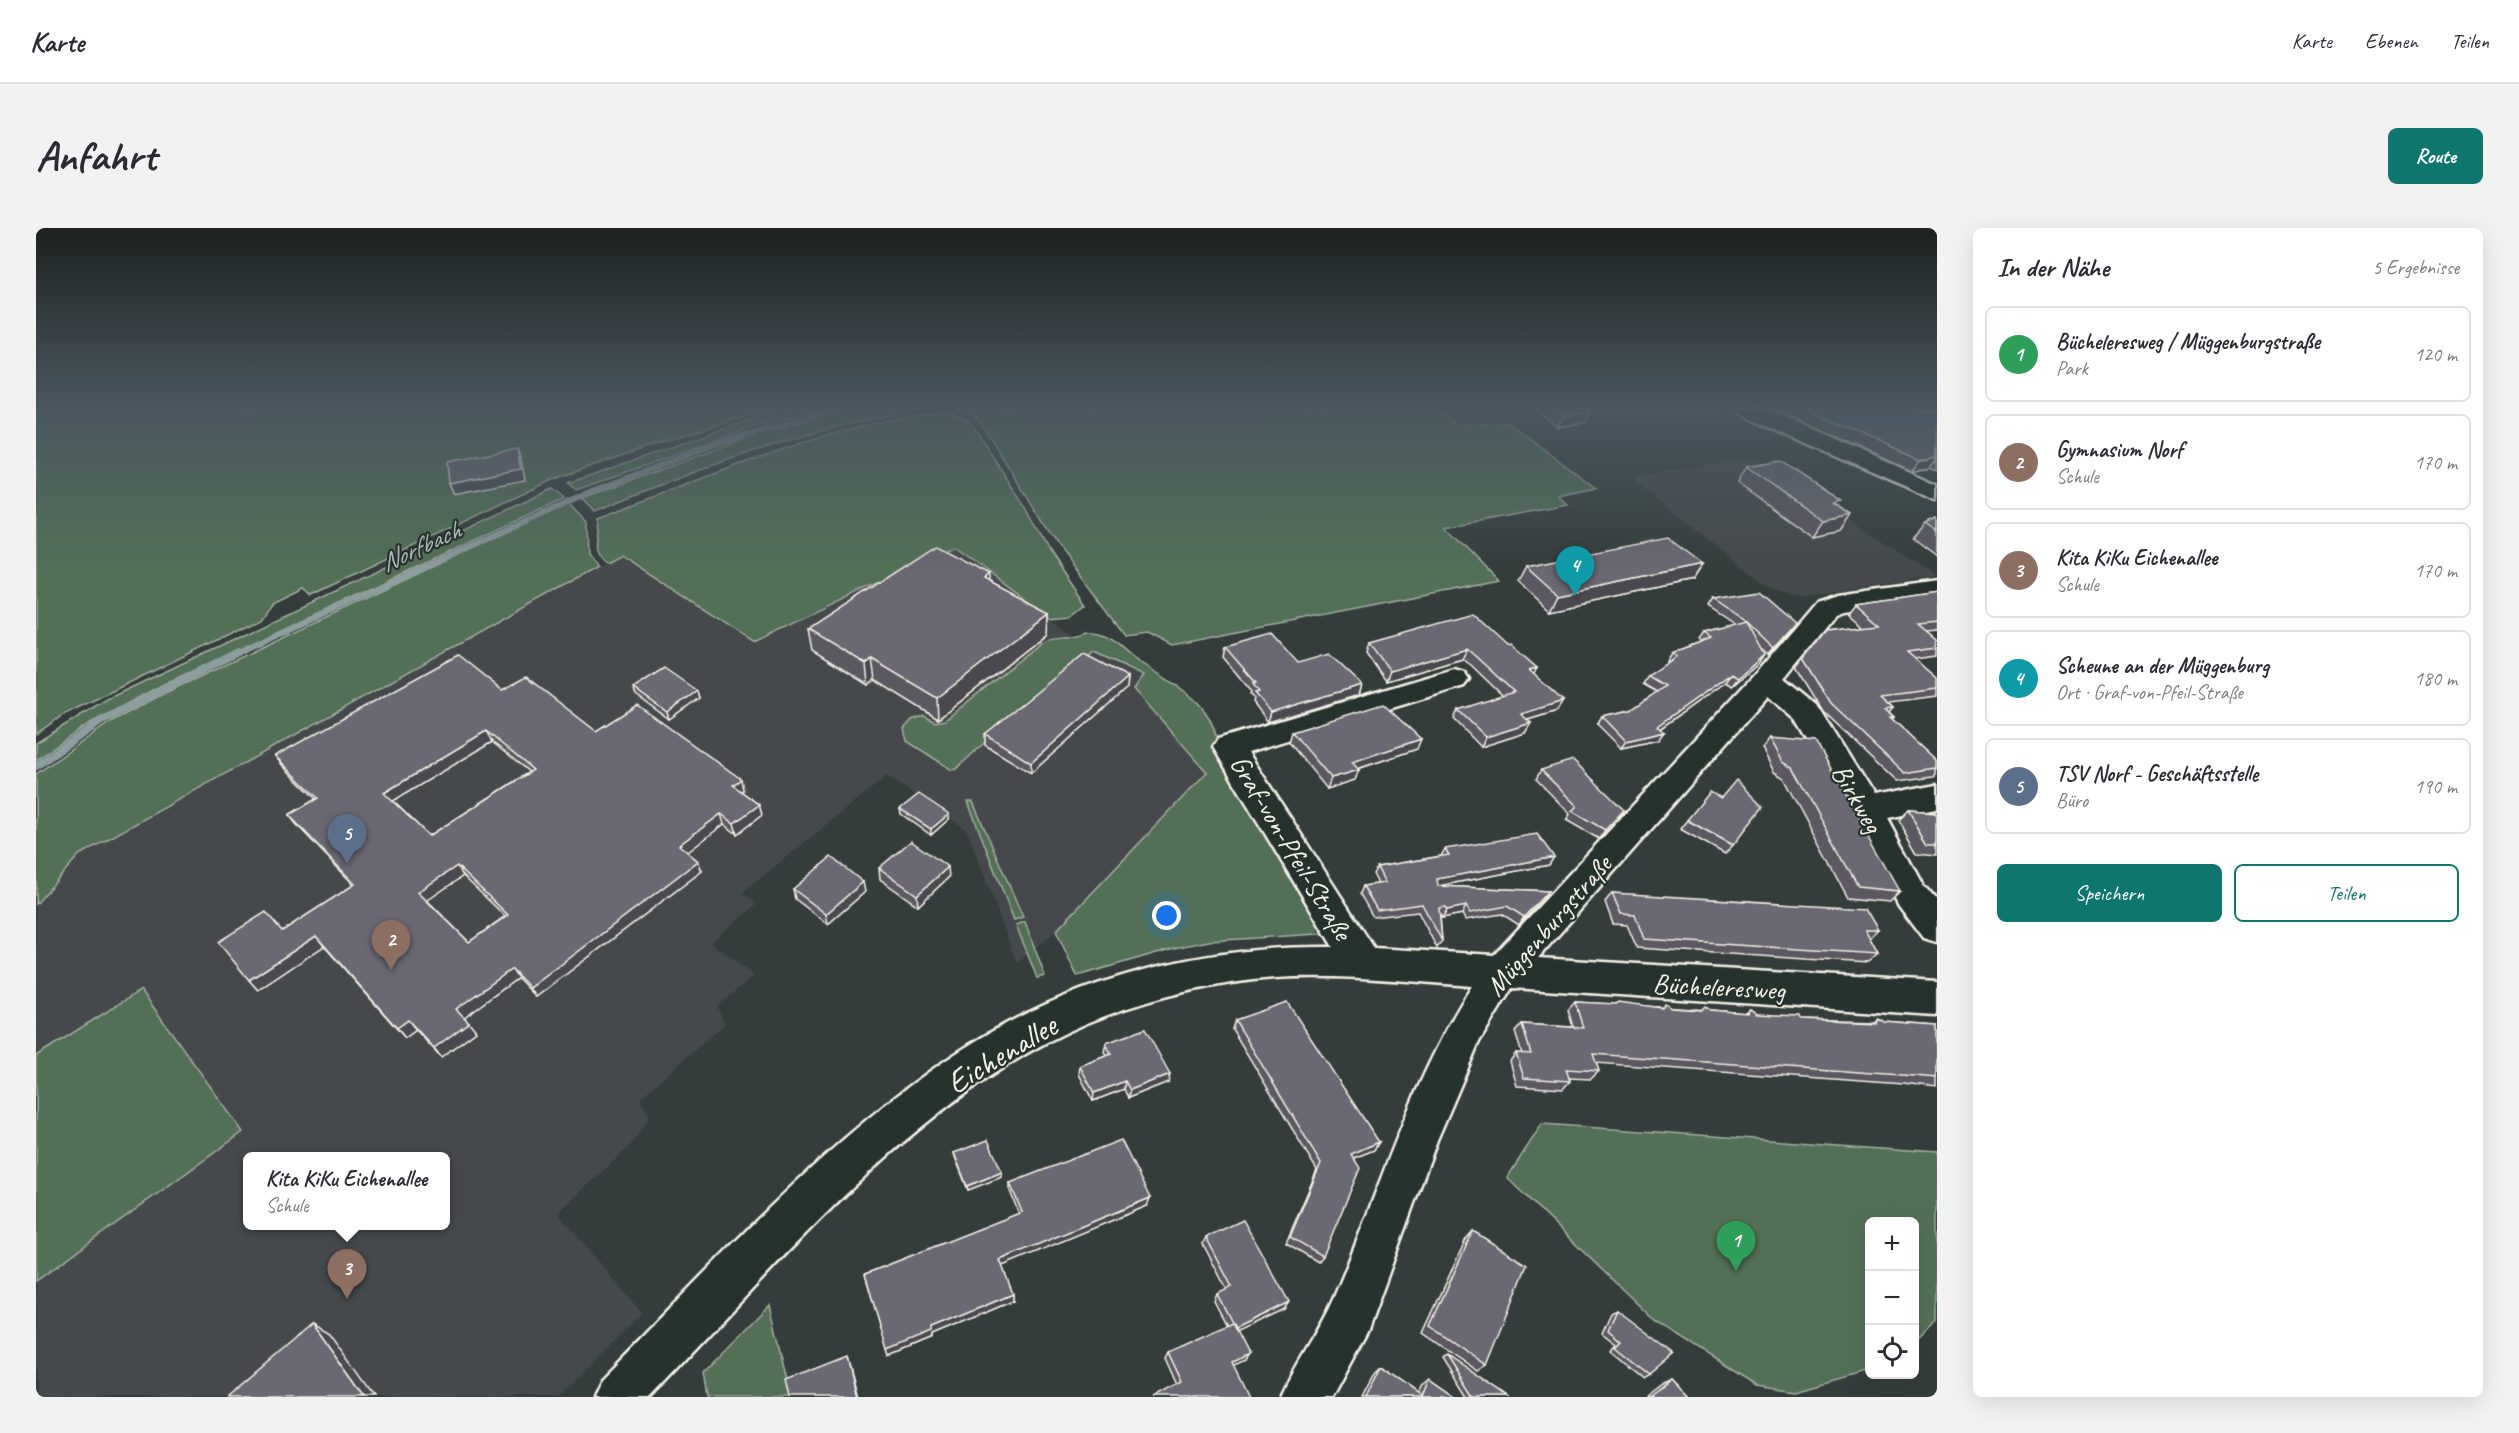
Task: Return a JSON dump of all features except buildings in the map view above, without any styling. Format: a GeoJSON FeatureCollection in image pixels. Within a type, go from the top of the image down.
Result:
{"type":"FeatureCollection","features":[{"type":"Feature","properties":{"kind":"street"},"geometry":{"type":"LineString","coordinates":[[1867,463],[1937,493]]}},
{"type":"Feature","properties":{"kind":"street","name":"Müggenburgstraße"},"geometry":{"type":"LineString","coordinates":[[1305,1397],[1351,1313],[1416,1140],[1464,1032],[1501,973],[1766,681],[1826,608],[1838,603],[1937,589]]}},
{"type":"Feature","properties":{"kind":"street","name":"Graf-von-Pfeil-Straße"},"geometry":{"type":"LineString","coordinates":[[1363,963],[1229,747],[1454,679]]}},
{"type":"Feature","properties":{"kind":"street","name":"Birkweg"},"geometry":{"type":"LineString","coordinates":[[1766,681],[1788,695],[1806,712],[1866,810],[1911,895],[1937,927]]}},
{"type":"Feature","properties":{"kind":"street"},"geometry":{"type":"LineString","coordinates":[[1866,810],[1937,796]]}},
{"type":"Feature","properties":{"kind":"street","name":"Eichenallee"},"geometry":{"type":"LineString","coordinates":[[618,1397],[817,1193],[885,1131],[975,1063],[1018,1038],[1079,1009],[1178,978],[1240,966],[1276,962],[1363,963],[1501,973]]}},
{"type":"Feature","properties":{"kind":"street","name":"Bücheleresweg"},"geometry":{"type":"LineString","coordinates":[[1501,973],[1937,999]]}},
{"type":"Feature","properties":{"kind":"shaded area"},"geometry":{"type":"Polygon","coordinates":[[[1720,463],[1763,463],[1936,577],[1797,598],[1787,596],[1769,587],[1634,481],[1634,477],[1720,463]]]}},
{"type":"Feature","properties":{"kind":"shaded area"},"geometry":{"type":"Polygon","coordinates":[[[953,546],[1082,639],[1146,673],[1207,772],[1060,928],[1017,963],[967,830],[887,776],[742,893],[757,904],[711,942],[754,976],[717,1006],[725,1024],[640,1098],[650,1117],[629,1147],[558,1213],[642,1313],[558,1397],[36,1397],[36,904],[79,855],[620,555],[754,642],[953,546]]]}},
{"type":"Feature","properties":{"kind":"green space"},"geometry":{"type":"Polygon","coordinates":[[[36,463],[602,463],[554,479],[311,595],[303,588],[272,603],[262,618],[63,715],[36,734],[36,463]]]}},
{"type":"Feature","properties":{"kind":"green space"},"geometry":{"type":"Polygon","coordinates":[[[627,463],[654,463],[576,490],[568,483],[627,463]]]}},
{"type":"Feature","properties":{"kind":"green space"},"geometry":{"type":"Polygon","coordinates":[[[680,463],[722,463],[595,511],[583,498],[680,463]]]}},
{"type":"Feature","properties":{"kind":"green space"},"geometry":{"type":"Polygon","coordinates":[[[744,463],[997,463],[1025,507],[1049,552],[1085,605],[1072,615],[1051,617],[953,546],[754,642],[620,555],[605,563],[600,559],[595,542],[598,518],[744,463]]]}},
{"type":"Feature","properties":{"kind":"green space"},"geometry":{"type":"Polygon","coordinates":[[[1006,463],[1562,463],[1596,488],[1558,496],[1568,505],[1446,527],[1499,581],[1172,645],[1147,632],[1124,635],[1058,547],[1006,463]]]}},
{"type":"Feature","properties":{"kind":"green space"},"geometry":{"type":"Polygon","coordinates":[[[552,489],[564,499],[164,684],[87,725],[36,760],[36,743],[107,699],[552,489]]]}},
{"type":"Feature","properties":{"kind":"green space"},"geometry":{"type":"Polygon","coordinates":[[[568,503],[586,522],[587,554],[597,567],[79,855],[36,904],[36,774],[112,721],[165,693],[568,503]]]}},
{"type":"Feature","properties":{"kind":"green space"},"geometry":{"type":"Polygon","coordinates":[[[1088,632],[1108,636],[1198,703],[1214,729],[1218,746],[1334,933],[1209,941],[1174,948],[1077,976],[1056,931],[1207,772],[1134,689],[1144,675],[1094,652],[952,770],[907,741],[904,729],[912,720],[924,716],[935,722],[945,720],[1043,641],[1088,632]]]}},
{"type":"Feature","properties":{"kind":"green space"},"geometry":{"type":"Polygon","coordinates":[[[968,802],[973,802],[1023,917],[1014,920],[968,802]]]}},
{"type":"Feature","properties":{"kind":"green space"},"geometry":{"type":"Polygon","coordinates":[[[1025,922],[1045,976],[1037,978],[1016,925],[1025,922]]]}},
{"type":"Feature","properties":{"kind":"green space"},"geometry":{"type":"Polygon","coordinates":[[[141,990],[243,1132],[36,1281],[36,1056],[141,990]]]}},
{"type":"Feature","properties":{"kind":"green space"},"geometry":{"type":"Polygon","coordinates":[[[1542,1124],[1937,1152],[1937,1323],[1919,1340],[1919,1217],[1865,1217],[1865,1371],[1796,1391],[1757,1385],[1654,1320],[1507,1178],[1542,1124]]]}},
{"type":"Feature","properties":{"kind":"green space"},"geometry":{"type":"Polygon","coordinates":[[[770,1305],[792,1397],[707,1397],[703,1373],[770,1305]]]}},
{"type":"Feature","properties":{"kind":"waterway","name":"Norfbach"},"geometry":{"type":"LineString","coordinates":[[234,654],[593,491],[667,463]]}},
{"type":"Feature","properties":{"kind":"waterway","name":"Norfbach"},"geometry":{"type":"LineString","coordinates":[[234,654],[238,652]]}},
{"type":"Feature","properties":{"kind":"waterway","name":"Norfbach"},"geometry":{"type":"LineString","coordinates":[[36,766],[103,720],[234,654]]}},
{"type":"Feature","properties":{"kind":"place","name":"Scheune an der Müggenburg"},"geometry":{"type":"Point","coordinates":[1575,596]}},
{"type":"Feature","properties":{"kind":"place","name":"TSV Norf - Geschäftsstelle"},"geometry":{"type":"Point","coordinates":[347,864]}},
{"type":"Feature","properties":{"kind":"place","name":"Gymnasium Norf"},"geometry":{"type":"Point","coordinates":[391,970]}},
{"type":"Feature","properties":{"kind":"place","name":"Bücheleresweg / Müggenburgstraße"},"geometry":{"type":"Point","coordinates":[1736,1271]}},
{"type":"Feature","properties":{"kind":"place","name":"Kita KiKu Eichenallee"},"geometry":{"type":"Point","coordinates":[347,1299]}}]}
